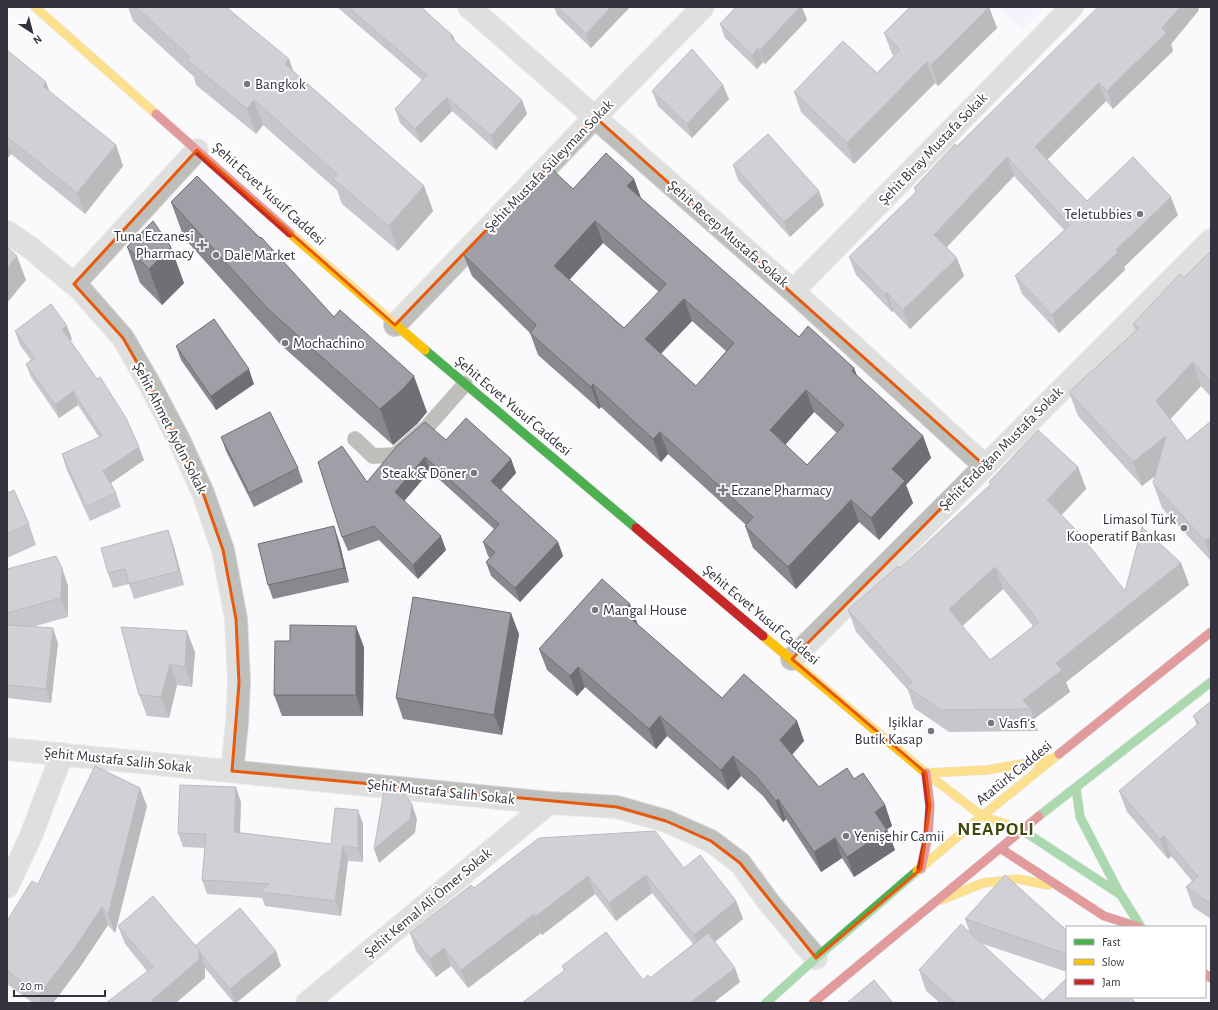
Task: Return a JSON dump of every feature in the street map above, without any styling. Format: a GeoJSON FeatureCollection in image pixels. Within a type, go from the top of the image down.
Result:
{"type":"FeatureCollection","features":[{"type":"Feature","properties":{"kind":"main road","name":"Şehit Ecvet Yusuf Caddesi"},"geometry":{"type":"LineString","coordinates":[[35,7],[395,325],[926,773],[982,816],[1022,830],[1121,895]]}},
{"type":"Feature","properties":{"kind":"main road","name":"Atatürk Caddesi"},"geometry":{"type":"LineString","coordinates":[[766,1003],[816,958],[921,870],[982,816],[1211,632]]}},
{"type":"Feature","properties":{"kind":"main road"},"geometry":{"type":"LineString","coordinates":[[813,1003],[933,903],[998,845],[1022,830],[1211,682]]}},
{"type":"Feature","properties":{"kind":"main road"},"geometry":{"type":"LineString","coordinates":[[921,870],[928,836],[930,806],[926,773],[987,770],[1052,759]]}},
{"type":"Feature","properties":{"kind":"main road"},"geometry":{"type":"LineString","coordinates":[[1076,788],[1080,817],[1121,895],[1139,926]]}},
{"type":"Feature","properties":{"kind":"main road","name":"Şehit Ecvet Yusuf Caddesi"},"geometry":{"type":"LineString","coordinates":[[982,816],[989,829]]}},
{"type":"Feature","properties":{"kind":"main road"},"geometry":{"type":"LineString","coordinates":[[998,845],[1104,916],[1137,926]]}},
{"type":"Feature","properties":{"kind":"main road"},"geometry":{"type":"LineString","coordinates":[[933,903],[983,883],[1018,879],[1059,887]]}},
{"type":"Feature","properties":{"kind":"street","name":"Şehit Recep Mustafa Sokak"},"geometry":{"type":"LineString","coordinates":[[469,7],[793,291],[984,465]]}},
{"type":"Feature","properties":{"kind":"street","name":"Şehit Mustafa Süleyman Sokak"},"geometry":{"type":"LineString","coordinates":[[395,325],[703,7]]}},
{"type":"Feature","properties":{"kind":"street","name":"Şehit Biray Mustafa Sokak"},"geometry":{"type":"LineString","coordinates":[[793,291],[1072,7]]}},
{"type":"Feature","properties":{"kind":"street"},"geometry":{"type":"LineString","coordinates":[[74,284],[197,150]]}},
{"type":"Feature","properties":{"kind":"street","name":"Şehit Ahmet Aydın Sokak"},"geometry":{"type":"LineString","coordinates":[[7,232],[32,249],[80,288],[123,338],[179,440],[200,487],[223,550],[236,619],[239,683],[232,771]]}},
{"type":"Feature","properties":{"kind":"street","name":"Şehit Erdoğan Mustafa Sokak"},"geometry":{"type":"LineString","coordinates":[[792,659],[984,465],[1211,240]]}},
{"type":"Feature","properties":{"kind":"street","name":"Şehit Mustafa Salih Sokak"},"geometry":{"type":"LineString","coordinates":[[7,749],[549,803],[617,807],[666,821],[711,841],[740,863],[770,904],[816,958]]}},
{"type":"Feature","properties":{"kind":"street"},"geometry":{"type":"LineString","coordinates":[[7,887],[31,836],[62,754]]}},
{"type":"Feature","properties":{"kind":"street","name":"Şehit Kemal Ali Ömer Sokak"},"geometry":{"type":"LineString","coordinates":[[307,1003],[549,803]]}},
{"type":"Feature","properties":{"kind":"lane"},"geometry":{"type":"LineString","coordinates":[[355,440],[373,456],[395,455],[427,427],[465,384]]}},
{"type":"Feature","properties":{"kind":"highlighted area"},"geometry":{"type":"Polygon","coordinates":[[[595,117],[984,465],[792,659],[926,773],[930,806],[921,869],[816,958],[740,863],[711,841],[666,821],[617,807],[232,771],[239,683],[236,619],[223,550],[203,493],[150,385],[123,338],[74,284],[197,150],[395,325],[595,117]]]}},
{"type":"Feature","properties":{"kind":"shaded area"},"geometry":{"type":"Polygon","coordinates":[[[998,7],[1045,7],[1022,30],[998,7]]]}},
{"type":"Feature","properties":{"kind":"building"},"geometry":{"type":"Polygon","coordinates":[[[136,7],[226,7],[289,59],[285,64],[424,186],[389,226],[333,179],[337,174],[254,100],[247,109],[187,60],[190,57],[136,7]]]}},
{"type":"Feature","properties":{"kind":"building"},"geometry":{"type":"Polygon","coordinates":[[[348,7],[421,7],[453,36],[451,38],[522,100],[491,136],[447,97],[415,129],[395,109],[427,75],[348,7]]]}},
{"type":"Feature","properties":{"kind":"building"},"geometry":{"type":"Polygon","coordinates":[[[558,7],[611,7],[586,34],[558,7]]]}},
{"type":"Feature","properties":{"kind":"building"},"geometry":{"type":"Polygon","coordinates":[[[736,7],[800,7],[760,50],[758,48],[752,55],[720,24],[736,7]]]}},
{"type":"Feature","properties":{"kind":"building"},"geometry":{"type":"Polygon","coordinates":[[[910,7],[989,7],[931,65],[927,62],[847,143],[794,92],[843,41],[877,73],[900,50],[884,33],[910,7]]]}},
{"type":"Feature","properties":{"kind":"building"},"geometry":{"type":"Polygon","coordinates":[[[1098,7],[1180,7],[1162,28],[1166,33],[1107,91],[1099,83],[1035,147],[1087,201],[1133,157],[1171,197],[1116,250],[1118,252],[1052,315],[1015,276],[1070,225],[1007,157],[934,235],[957,258],[903,310],[849,257],[917,191],[914,188],[955,144],[957,146],[1098,7]]]}},
{"type":"Feature","properties":{"kind":"building"},"geometry":{"type":"Polygon","coordinates":[[[692,49],[723,85],[687,124],[652,91],[692,49]]]}},
{"type":"Feature","properties":{"kind":"building"},"geometry":{"type":"Polygon","coordinates":[[[7,50],[46,82],[43,86],[116,145],[77,193],[7,137],[7,50]]]}},
{"type":"Feature","properties":{"kind":"building"},"geometry":{"type":"Polygon","coordinates":[[[768,134],[819,191],[784,222],[733,165],[768,134]]]}},
{"type":"Feature","properties":{"kind":"building"},"geometry":{"type":"Polygon","coordinates":[[[606,153],[634,179],[627,186],[799,337],[808,326],[854,368],[852,371],[923,436],[892,469],[905,481],[871,518],[851,500],[788,567],[745,526],[753,517],[660,432],[653,439],[593,384],[591,387],[530,333],[536,325],[463,254],[508,209],[512,213],[553,170],[573,189],[606,153]],[[595,221],[554,266],[624,328],[666,284],[595,221]],[[684,299],[645,339],[696,386],[734,343],[684,299]],[[806,390],[770,430],[807,465],[844,425],[806,390]]]}},
{"type":"Feature","properties":{"kind":"building"},"geometry":{"type":"Polygon","coordinates":[[[197,176],[260,238],[261,237],[334,317],[340,310],[414,376],[404,388],[380,409],[268,309],[171,202],[197,176]]]}},
{"type":"Feature","properties":{"kind":"building"},"geometry":{"type":"Polygon","coordinates":[[[153,221],[171,247],[149,269],[127,247],[153,221]]]}},
{"type":"Feature","properties":{"kind":"building"},"geometry":{"type":"Polygon","coordinates":[[[7,247],[17,256],[7,268],[7,247]]]}},
{"type":"Feature","properties":{"kind":"building"},"geometry":{"type":"Polygon","coordinates":[[[1211,251],[1211,382],[1193,362],[1156,401],[1187,441],[1211,421],[1211,536],[1205,541],[1153,483],[1166,436],[1133,462],[1069,392],[1139,328],[1133,324],[1180,274],[1184,278],[1211,251]]]}},
{"type":"Feature","properties":{"kind":"building"},"geometry":{"type":"Polygon","coordinates":[[[51,304],[67,326],[62,329],[97,379],[100,377],[126,418],[139,447],[103,471],[116,493],[86,507],[62,454],[102,436],[73,391],[55,405],[26,364],[35,358],[15,331],[51,304]]]}},
{"type":"Feature","properties":{"kind":"building"},"geometry":{"type":"Polygon","coordinates":[[[214,319],[249,369],[211,396],[176,346],[214,319]]]}},
{"type":"Feature","properties":{"kind":"building"},"geometry":{"type":"Polygon","coordinates":[[[270,412],[298,468],[249,493],[221,437],[270,412]]]}},
{"type":"Feature","properties":{"kind":"building"},"geometry":{"type":"Polygon","coordinates":[[[466,418],[511,459],[491,481],[558,542],[515,588],[486,562],[495,552],[483,542],[499,524],[425,457],[395,492],[441,536],[413,565],[374,526],[342,537],[318,462],[342,446],[367,482],[397,446],[425,422],[446,440],[466,418]]]}},
{"type":"Feature","properties":{"kind":"building"},"geometry":{"type":"Polygon","coordinates":[[[1038,430],[1078,467],[1047,500],[1079,533],[1125,591],[1142,527],[1181,563],[1056,663],[1062,670],[1023,700],[1031,709],[941,710],[907,687],[912,682],[848,610],[898,566],[900,568],[991,484],[989,482],[1038,430]],[[995,567],[949,609],[990,660],[1039,622],[995,567]]]}},
{"type":"Feature","properties":{"kind":"building"},"geometry":{"type":"Polygon","coordinates":[[[14,490],[29,524],[7,534],[7,493],[14,490]]]}},
{"type":"Feature","properties":{"kind":"building"},"geometry":{"type":"Polygon","coordinates":[[[334,526],[344,568],[268,585],[258,544],[334,526]]]}},
{"type":"Feature","properties":{"kind":"building"},"geometry":{"type":"Polygon","coordinates":[[[168,530],[179,571],[129,584],[125,569],[108,573],[101,548],[168,530]]]}},
{"type":"Feature","properties":{"kind":"building"},"geometry":{"type":"Polygon","coordinates":[[[56,556],[62,568],[61,598],[7,613],[7,569],[56,556]]]}},
{"type":"Feature","properties":{"kind":"building"},"geometry":{"type":"Polygon","coordinates":[[[602,579],[630,604],[621,610],[722,698],[744,674],[797,721],[780,740],[819,787],[847,768],[854,779],[863,773],[885,805],[875,812],[887,830],[847,857],[835,838],[814,852],[778,799],[776,801],[756,776],[733,756],[721,770],[660,716],[649,729],[578,667],[570,676],[539,649],[602,579]]]}},
{"type":"Feature","properties":{"kind":"building"},"geometry":{"type":"Polygon","coordinates":[[[413,597],[511,613],[494,715],[396,698],[413,597]]]}},
{"type":"Feature","properties":{"kind":"building"},"geometry":{"type":"Polygon","coordinates":[[[7,625],[53,628],[46,689],[7,685],[7,625]]]}},
{"type":"Feature","properties":{"kind":"building"},"geometry":{"type":"Polygon","coordinates":[[[290,625],[356,626],[356,695],[274,695],[275,641],[290,641],[290,625]]]}},
{"type":"Feature","properties":{"kind":"building"},"geometry":{"type":"Polygon","coordinates":[[[121,627],[187,631],[185,667],[170,664],[161,697],[139,695],[121,627]]]}},
{"type":"Feature","properties":{"kind":"building"},"geometry":{"type":"Polygon","coordinates":[[[1211,701],[1211,904],[1186,887],[1198,877],[1164,836],[1160,839],[1119,791],[1199,723],[1193,716],[1211,701]]]}},
{"type":"Feature","properties":{"kind":"building"},"geometry":{"type":"Polygon","coordinates":[[[95,766],[140,788],[108,915],[102,907],[74,949],[39,995],[7,970],[7,921],[32,881],[38,884],[95,766]]]}},
{"type":"Feature","properties":{"kind":"building"},"geometry":{"type":"Polygon","coordinates":[[[180,785],[236,787],[234,832],[331,844],[335,808],[358,810],[358,848],[343,846],[335,901],[260,892],[269,884],[202,880],[206,834],[178,833],[180,785]]]}},
{"type":"Feature","properties":{"kind":"building"},"geometry":{"type":"Polygon","coordinates":[[[384,791],[403,793],[412,804],[410,819],[374,849],[384,791]]]}},
{"type":"Feature","properties":{"kind":"building"},"geometry":{"type":"Polygon","coordinates":[[[655,831],[684,868],[700,855],[736,901],[694,935],[646,875],[609,903],[588,876],[536,916],[534,914],[461,970],[444,948],[430,959],[410,933],[471,885],[474,888],[539,838],[655,831]]]}},
{"type":"Feature","properties":{"kind":"building"},"geometry":{"type":"Polygon","coordinates":[[[1005,875],[1064,928],[1066,935],[1066,954],[965,919],[1005,875]]]}},
{"type":"Feature","properties":{"kind":"building"},"geometry":{"type":"Polygon","coordinates":[[[153,896],[199,950],[199,960],[152,1000],[154,1003],[106,1003],[153,967],[118,926],[153,896]]]}},
{"type":"Feature","properties":{"kind":"building"},"geometry":{"type":"Polygon","coordinates":[[[240,908],[276,951],[230,989],[195,946],[240,908]]]}},
{"type":"Feature","properties":{"kind":"building"},"geometry":{"type":"Polygon","coordinates":[[[961,924],[1043,1001],[1066,979],[1066,998],[1131,998],[1136,1003],[955,1003],[919,970],[961,924]]]}},
{"type":"Feature","properties":{"kind":"building"},"geometry":{"type":"Polygon","coordinates":[[[606,932],[643,980],[648,975],[650,978],[708,933],[735,968],[690,1003],[522,1003],[565,970],[562,966],[606,932]]]}},
{"type":"Feature","properties":{"kind":"building"},"geometry":{"type":"Polygon","coordinates":[[[874,980],[893,1003],[847,1003],[874,980]]]}},
{"type":"Feature","properties":{"kind":"traffic: fast"},"geometry":{"type":"LineString","coordinates":[[425,350],[636,528]]}},
{"type":"Feature","properties":{"kind":"traffic: fast"},"geometry":{"type":"LineString","coordinates":[[1039,816],[1211,682]]}},
{"type":"Feature","properties":{"kind":"traffic: fast"},"geometry":{"type":"LineString","coordinates":[[1076,788],[1080,817],[1120,894]]}},
{"type":"Feature","properties":{"kind":"traffic: fast"},"geometry":{"type":"LineString","coordinates":[[1022,830],[1121,895],[1140,926]]}},
{"type":"Feature","properties":{"kind":"traffic: fast"},"geometry":{"type":"LineString","coordinates":[[766,1003],[917,871]]}},
{"type":"Feature","properties":{"kind":"traffic: slow"},"geometry":{"type":"LineString","coordinates":[[35,7],[156,114]]}},
{"type":"Feature","properties":{"kind":"traffic: slow"},"geometry":{"type":"LineString","coordinates":[[290,233],[425,350]]}},
{"type":"Feature","properties":{"kind":"traffic: slow"},"geometry":{"type":"LineString","coordinates":[[763,636],[926,773],[982,816],[1022,830]]}},
{"type":"Feature","properties":{"kind":"traffic: slow"},"geometry":{"type":"LineString","coordinates":[[917,871],[1059,754]]}},
{"type":"Feature","properties":{"kind":"traffic: slow"},"geometry":{"type":"LineString","coordinates":[[926,773],[987,770],[1051,759]]}},
{"type":"Feature","properties":{"kind":"traffic: slow"},"geometry":{"type":"LineString","coordinates":[[941,900],[983,883],[1018,879],[1048,885]]}},
{"type":"Feature","properties":{"kind":"traffic: jam"},"geometry":{"type":"LineString","coordinates":[[156,114],[290,233]]}},
{"type":"Feature","properties":{"kind":"traffic: jam"},"geometry":{"type":"LineString","coordinates":[[636,528],[763,636]]}},
{"type":"Feature","properties":{"kind":"traffic: jam"},"geometry":{"type":"LineString","coordinates":[[1059,754],[1211,632]]}},
{"type":"Feature","properties":{"kind":"traffic: jam"},"geometry":{"type":"LineString","coordinates":[[921,869],[928,836],[930,806],[926,773]]}},
{"type":"Feature","properties":{"kind":"traffic: jam"},"geometry":{"type":"LineString","coordinates":[[813,1003],[1039,816]]}},
{"type":"Feature","properties":{"kind":"traffic: jam"},"geometry":{"type":"LineString","coordinates":[[1000,848],[1104,916],[1136,926]]}},
{"type":"Feature","properties":{"kind":"traffic: jam"},"geometry":{"type":"LineString","coordinates":[[1206,975],[1211,978]]}},
{"type":"Feature","properties":{"kind":"place","name":"Bangkok"},"geometry":{"type":"Point","coordinates":[247,84]}},
{"type":"Feature","properties":{"kind":"place","name":"Teletubbies"},"geometry":{"type":"Point","coordinates":[1140,214]}},
{"type":"Feature","properties":{"kind":"place","name":"Tuna Eczanesi Pharmacy"},"geometry":{"type":"Point","coordinates":[202,245]}},
{"type":"Feature","properties":{"kind":"place","name":"Dale Market"},"geometry":{"type":"Point","coordinates":[216,255]}},
{"type":"Feature","properties":{"kind":"place","name":"Mochachino"},"geometry":{"type":"Point","coordinates":[285,343]}},
{"type":"Feature","properties":{"kind":"place","name":"Steak & Döner"},"geometry":{"type":"Point","coordinates":[474,473]}},
{"type":"Feature","properties":{"kind":"place","name":"Eczane Pharmacy"},"geometry":{"type":"Point","coordinates":[723,490]}},
{"type":"Feature","properties":{"kind":"place","name":"Limasol Türk Kooperatif Bankası"},"geometry":{"type":"Point","coordinates":[1184,528]}},
{"type":"Feature","properties":{"kind":"place","name":"Mangal House"},"geometry":{"type":"Point","coordinates":[595,610]}},
{"type":"Feature","properties":{"kind":"place","name":"Vasfi's"},"geometry":{"type":"Point","coordinates":[991,723]}},
{"type":"Feature","properties":{"kind":"place","name":"Işiklar Butik Kasap"},"geometry":{"type":"Point","coordinates":[931,731]}},
{"type":"Feature","properties":{"kind":"place","name":"Yenişehir Camii"},"geometry":{"type":"Point","coordinates":[846,836]}},
{"type":"Feature","properties":{"kind":"district","name":"NEAPOLI"},"geometry":{"type":"Point","coordinates":[996,829]}}]}
